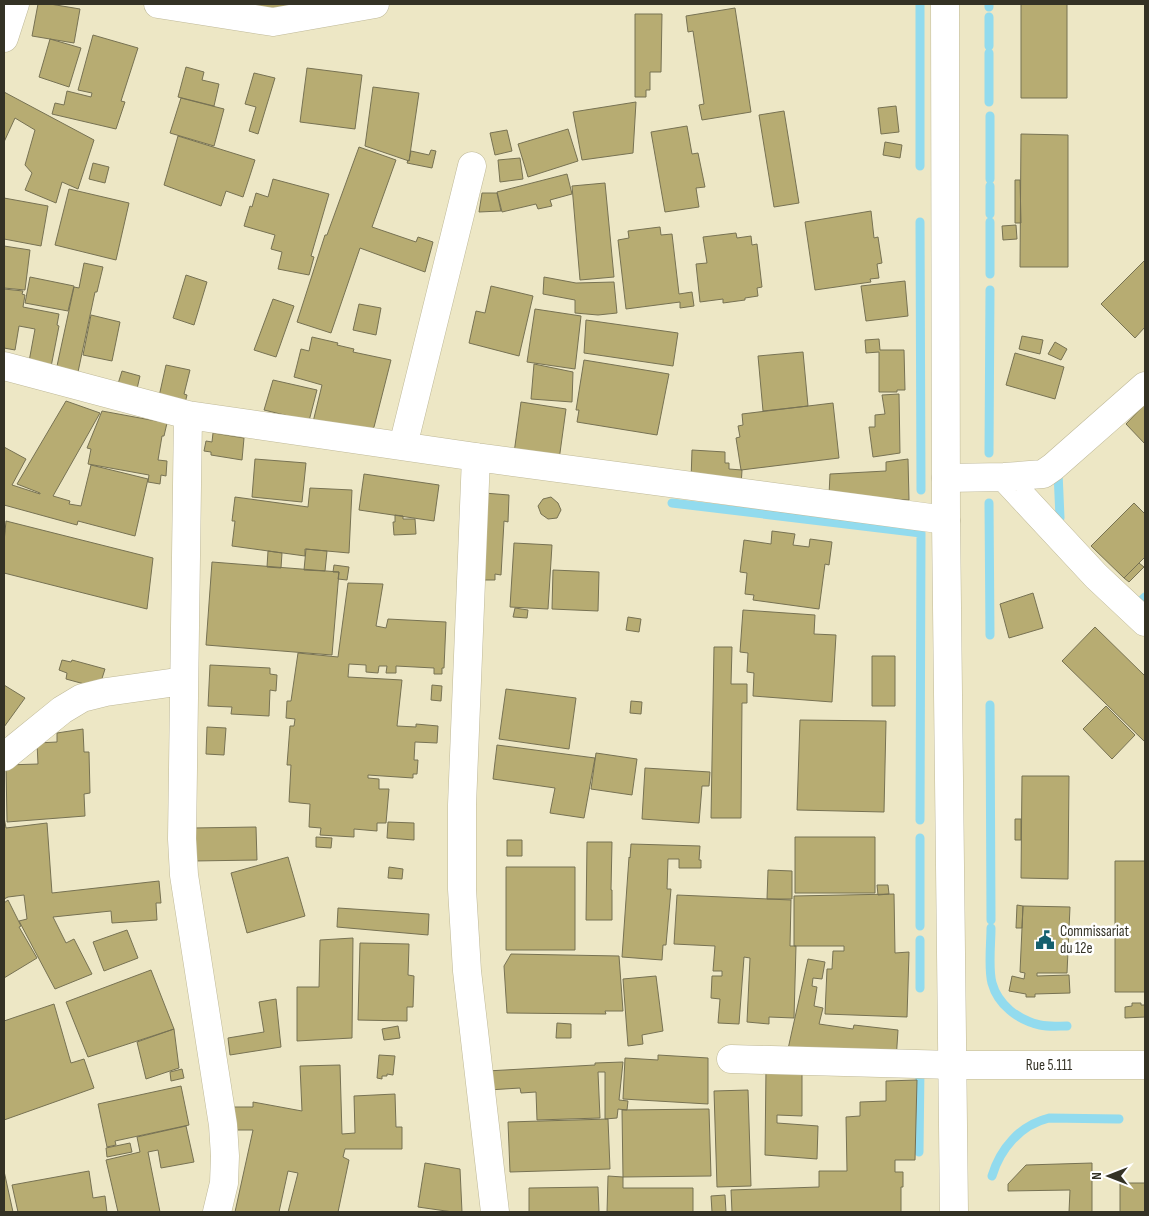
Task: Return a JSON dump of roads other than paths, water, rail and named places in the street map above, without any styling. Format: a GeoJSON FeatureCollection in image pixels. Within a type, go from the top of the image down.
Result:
{"type":"FeatureCollection","features":[{"type":"Feature","properties":{"kind":"street"},"geometry":{"type":"LineString","coordinates":[[4,38],[15,4]]}},
{"type":"Feature","properties":{"kind":"street"},"geometry":{"type":"LineString","coordinates":[[158,4],[273,22],[375,4]]}},
{"type":"Feature","properties":{"kind":"street"},"geometry":{"type":"LineString","coordinates":[[945,4],[946,520],[954,1212]]}},
{"type":"Feature","properties":{"kind":"street"},"geometry":{"type":"LineString","coordinates":[[403,446],[472,166]]}},
{"type":"Feature","properties":{"kind":"street"},"geometry":{"type":"LineString","coordinates":[[4,366],[188,415],[476,457],[946,520]]}},
{"type":"Feature","properties":{"kind":"street"},"geometry":{"type":"LineString","coordinates":[[946,478],[1043,474],[1145,386]]}},
{"type":"Feature","properties":{"kind":"street"},"geometry":{"type":"LineString","coordinates":[[188,415],[182,839],[184,875],[223,1125],[224,1183],[217,1212]]}},
{"type":"Feature","properties":{"kind":"street"},"geometry":{"type":"LineString","coordinates":[[476,457],[462,805],[462,889],[467,971],[495,1212]]}},
{"type":"Feature","properties":{"kind":"street"},"geometry":{"type":"LineString","coordinates":[[1004,477],[1096,576],[1145,622]]}},
{"type":"Feature","properties":{"kind":"street"},"geometry":{"type":"LineString","coordinates":[[4,757],[62,710],[82,698],[106,692],[184,681]]}},
{"type":"Feature","properties":{"kind":"street","name":"Rue 5.111"},"geometry":{"type":"LineString","coordinates":[[731,1059],[953,1065],[1145,1065]]}},
{"type":"Feature","properties":{"kind":"waterway"},"geometry":{"type":"LineString","coordinates":[[920,4],[920,166]]}},
{"type":"Feature","properties":{"kind":"waterway"},"geometry":{"type":"LineString","coordinates":[[989,17],[989,46]]}},
{"type":"Feature","properties":{"kind":"waterway"},"geometry":{"type":"LineString","coordinates":[[989,53],[989,102]]}},
{"type":"Feature","properties":{"kind":"waterway"},"geometry":{"type":"LineString","coordinates":[[990,116],[990,179]]}},
{"type":"Feature","properties":{"kind":"waterway"},"geometry":{"type":"LineString","coordinates":[[990,186],[990,214]]}},
{"type":"Feature","properties":{"kind":"waterway"},"geometry":{"type":"LineString","coordinates":[[920,222],[921,490]]}},
{"type":"Feature","properties":{"kind":"waterway"},"geometry":{"type":"LineString","coordinates":[[990,222],[990,274]]}},
{"type":"Feature","properties":{"kind":"waterway"},"geometry":{"type":"LineString","coordinates":[[989,453],[990,290]]}},
{"type":"Feature","properties":{"kind":"waterway"},"geometry":{"type":"LineString","coordinates":[[1060,518],[1058,472],[1061,469]]}},
{"type":"Feature","properties":{"kind":"waterway"},"geometry":{"type":"LineString","coordinates":[[672,503],[921,533],[920,820]]}},
{"type":"Feature","properties":{"kind":"waterway"},"geometry":{"type":"LineString","coordinates":[[989,503],[990,635]]}},
{"type":"Feature","properties":{"kind":"waterway"},"geometry":{"type":"LineString","coordinates":[[1134,604],[1136,606],[1145,597]]}},
{"type":"Feature","properties":{"kind":"waterway"},"geometry":{"type":"LineString","coordinates":[[990,705],[991,920]]}},
{"type":"Feature","properties":{"kind":"waterway"},"geometry":{"type":"LineString","coordinates":[[920,838],[920,926]]}},
{"type":"Feature","properties":{"kind":"waterway"},"geometry":{"type":"LineString","coordinates":[[991,928],[990,963],[992,983],[1004,1005],[1032,1023],[1047,1026],[1067,1026]]}},
{"type":"Feature","properties":{"kind":"waterway"},"geometry":{"type":"LineString","coordinates":[[920,940],[920,988]]}},
{"type":"Feature","properties":{"kind":"waterway"},"geometry":{"type":"LineString","coordinates":[[919,1152],[920,1068]]}},
{"type":"Feature","properties":{"kind":"waterway"},"geometry":{"type":"LineString","coordinates":[[992,1176],[1006,1148],[1020,1132],[1039,1121],[1049,1118],[1119,1119]]}},
{"type":"Feature","properties":{"kind":"place","name":"Commissariat du 12e"},"geometry":{"type":"Point","coordinates":[1045,940]}}]}
